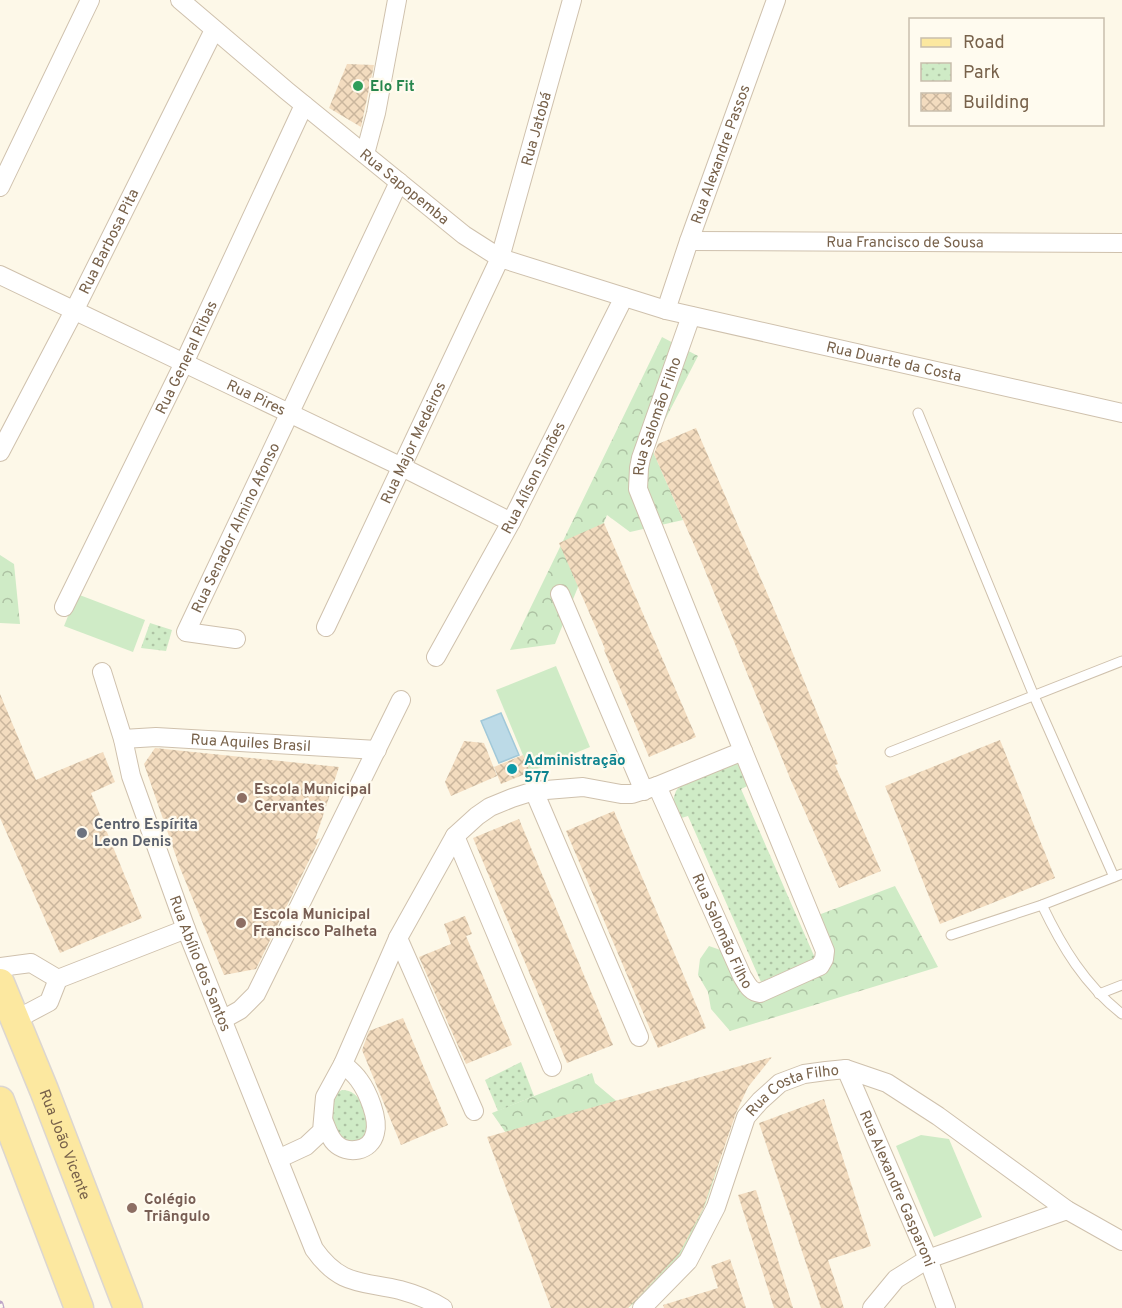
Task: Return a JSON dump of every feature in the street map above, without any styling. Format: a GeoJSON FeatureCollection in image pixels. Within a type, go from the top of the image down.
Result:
{"type":"FeatureCollection","features":[{"type":"Feature","properties":{"kind":"main road","name":"Rua João Vicente"},"geometry":{"type":"LineString","coordinates":[[0,983],[128,1308]]}},
{"type":"Feature","properties":{"kind":"main road"},"geometry":{"type":"LineString","coordinates":[[0,1101],[79,1308]]}},
{"type":"Feature","properties":{"kind":"street"},"geometry":{"type":"LineString","coordinates":[[0,187],[7,152],[90,0]]}},
{"type":"Feature","properties":{"kind":"street","name":"Rua Sapopemba"},"geometry":{"type":"LineString","coordinates":[[180,0],[304,105],[464,235],[500,258],[666,310]]}},
{"type":"Feature","properties":{"kind":"street"},"geometry":{"type":"LineString","coordinates":[[365,154],[376,113],[397,0]]}},
{"type":"Feature","properties":{"kind":"street","name":"Rua Jatobá"},"geometry":{"type":"LineString","coordinates":[[500,258],[572,0]]}},
{"type":"Feature","properties":{"kind":"street","name":"Rua Alexandre Passos"},"geometry":{"type":"LineString","coordinates":[[666,310],[776,0]]}},
{"type":"Feature","properties":{"kind":"street","name":"Rua Barbosa Pita"},"geometry":{"type":"LineString","coordinates":[[0,452],[74,311],[214,30]]}},
{"type":"Feature","properties":{"kind":"street","name":"Rua General Ribas"},"geometry":{"type":"LineString","coordinates":[[64,607],[184,363],[304,105]]}},
{"type":"Feature","properties":{"kind":"street","name":"Rua Senador Almino Afonso"},"geometry":{"type":"LineString","coordinates":[[236,639],[186,632],[399,182]]}},
{"type":"Feature","properties":{"kind":"street","name":"Rua Francisco de Sousa"},"geometry":{"type":"LineString","coordinates":[[689,241],[1122,243]]}},
{"type":"Feature","properties":{"kind":"street","name":"Rua Major Medeiros"},"geometry":{"type":"LineString","coordinates":[[326,627],[500,258]]}},
{"type":"Feature","properties":{"kind":"street","name":"Rua Pires"},"geometry":{"type":"LineString","coordinates":[[0,275],[402,467],[511,522]]}},
{"type":"Feature","properties":{"kind":"street","name":"Rua Aílson Simões"},"geometry":{"type":"LineString","coordinates":[[436,657],[511,522],[624,297]]}},
{"type":"Feature","properties":{"kind":"street","name":"Rua Duarte da Costa"},"geometry":{"type":"LineString","coordinates":[[666,310],[1122,413]]}},
{"type":"Feature","properties":{"kind":"street","name":"Rua Salomão Filho"},"geometry":{"type":"LineString","coordinates":[[560,594],[650,788],[749,988],[760,993],[820,966],[825,951],[638,489],[641,458],[691,316]]}},
{"type":"Feature","properties":{"kind":"street","name":"Rua Abílio dos Santos"},"geometry":{"type":"LineString","coordinates":[[102,672],[123,739],[131,776],[186,929],[314,1249],[327,1264],[348,1280],[401,1291],[444,1308]]}},
{"type":"Feature","properties":{"kind":"street"},"geometry":{"type":"LineString","coordinates":[[222,1020],[240,1010],[256,994],[401,700]]}},
{"type":"Feature","properties":{"kind":"street","name":"Rua Aquiles Brasil"},"geometry":{"type":"LineString","coordinates":[[123,739],[156,736],[377,750]]}},
{"type":"Feature","properties":{"kind":"street"},"geometry":{"type":"LineString","coordinates":[[278,1159],[311,1142],[322,1131],[325,1097],[343,1064],[398,938],[455,837],[477,816],[490,807],[534,791],[583,787],[621,794],[650,788],[743,751]]}},
{"type":"Feature","properties":{"kind":"street"},"geometry":{"type":"LineString","coordinates":[[534,791],[639,1037]]}},
{"type":"Feature","properties":{"kind":"street"},"geometry":{"type":"LineString","coordinates":[[455,837],[552,1067]]}},
{"type":"Feature","properties":{"kind":"street"},"geometry":{"type":"LineString","coordinates":[[15,1020],[49,1002],[58,979],[186,929]]}},
{"type":"Feature","properties":{"kind":"street"},"geometry":{"type":"LineString","coordinates":[[398,938],[474,1111]]}},
{"type":"Feature","properties":{"kind":"street"},"geometry":{"type":"LineString","coordinates":[[0,967],[31,963],[58,979]]}},
{"type":"Feature","properties":{"kind":"street"},"geometry":{"type":"LineString","coordinates":[[324,1122],[331,1138],[346,1150],[358,1150],[371,1141],[376,1129],[375,1119],[363,1087],[343,1064]]}},
{"type":"Feature","properties":{"kind":"street","name":"Rua Costa Filho"},"geometry":{"type":"LineString","coordinates":[[642,1308],[688,1261],[716,1207],[746,1117],[780,1083],[804,1074],[846,1069],[866,1074],[897,1088],[1067,1210],[1122,1240]]}},
{"type":"Feature","properties":{"kind":"street","name":"Rua Alexandre Gasparoni"},"geometry":{"type":"LineString","coordinates":[[846,1069],[928,1259],[946,1308]]}},
{"type":"Feature","properties":{"kind":"street"},"geometry":{"type":"LineString","coordinates":[[311,1142],[337,1145]]}},
{"type":"Feature","properties":{"kind":"street"},"geometry":{"type":"LineString","coordinates":[[872,1308],[896,1279],[928,1259],[1067,1210]]}},
{"type":"Feature","properties":{"kind":"lane"},"geometry":{"type":"LineString","coordinates":[[918,413],[1034,696],[1118,876],[1042,905],[951,935]]}},
{"type":"Feature","properties":{"kind":"lane"},"geometry":{"type":"LineString","coordinates":[[890,752],[1122,661]]}},
{"type":"Feature","properties":{"kind":"lane"},"geometry":{"type":"LineString","coordinates":[[1042,905],[1059,941],[1072,961],[1104,1000],[1122,1014]]}},
{"type":"Feature","properties":{"kind":"lane"},"geometry":{"type":"LineString","coordinates":[[1099,994],[1122,985]]}},
{"type":"Feature","properties":{"kind":"green space"},"geometry":{"type":"Polygon","coordinates":[[[662,337],[698,356],[651,447],[683,520],[630,532],[607,515],[555,644],[510,650],[662,337]]]}},
{"type":"Feature","properties":{"kind":"green space"},"geometry":{"type":"Polygon","coordinates":[[[0,555],[14,564],[20,624],[0,623],[0,555]]]}},
{"type":"Feature","properties":{"kind":"green space"},"geometry":{"type":"Polygon","coordinates":[[[77,594],[145,620],[133,652],[64,626],[77,594]]]}},
{"type":"Feature","properties":{"kind":"green space"},"geometry":{"type":"Polygon","coordinates":[[[150,623],[172,630],[166,651],[141,648],[150,623]]]}},
{"type":"Feature","properties":{"kind":"green space"},"geometry":{"type":"Polygon","coordinates":[[[556,666],[590,747],[530,772],[496,690],[556,666]]]}},
{"type":"Feature","properties":{"kind":"green space"},"geometry":{"type":"Polygon","coordinates":[[[734,762],[745,769],[752,784],[741,789],[815,958],[761,982],[688,816],[678,819],[672,803],[676,791],[684,780],[734,762]]]}},
{"type":"Feature","properties":{"kind":"green space"},"geometry":{"type":"Polygon","coordinates":[[[895,886],[938,967],[730,1031],[711,1009],[708,992],[698,975],[700,959],[709,946],[729,953],[747,995],[819,966],[813,917],[895,886]]]}},
{"type":"Feature","properties":{"kind":"green space"},"geometry":{"type":"Polygon","coordinates":[[[521,1062],[534,1096],[498,1111],[485,1080],[521,1062]]]}},
{"type":"Feature","properties":{"kind":"green space"},"geometry":{"type":"Polygon","coordinates":[[[592,1073],[595,1083],[639,1120],[725,1142],[707,1200],[681,1255],[663,1277],[628,1308],[492,1113],[592,1073]]]}},
{"type":"Feature","properties":{"kind":"green space"},"geometry":{"type":"Polygon","coordinates":[[[342,1090],[354,1094],[362,1104],[369,1130],[361,1141],[345,1142],[336,1130],[330,1115],[331,1101],[342,1090]]]}},
{"type":"Feature","properties":{"kind":"green space"},"geometry":{"type":"Polygon","coordinates":[[[921,1135],[949,1139],[982,1217],[934,1237],[896,1146],[921,1135]]]}},
{"type":"Feature","properties":{"kind":"water"},"geometry":{"type":"Polygon","coordinates":[[[501,713],[519,755],[499,763],[481,721],[501,713]]]}},
{"type":"Feature","properties":{"kind":"building","name":"Elo Fit"},"geometry":{"type":"Polygon","coordinates":[[[347,64],[374,65],[361,127],[329,108],[347,64]]]}},
{"type":"Feature","properties":{"kind":"building"},"geometry":{"type":"Polygon","coordinates":[[[696,428],[789,644],[838,764],[835,765],[881,871],[839,888],[792,783],[699,556],[654,454],[658,444],[696,428]]]}},
{"type":"Feature","properties":{"kind":"building"},"geometry":{"type":"Polygon","coordinates":[[[604,523],[696,737],[649,757],[559,543],[604,523]]]}},
{"type":"Feature","properties":{"kind":"building"},"geometry":{"type":"Polygon","coordinates":[[[0,694],[36,780],[103,752],[115,782],[91,793],[142,918],[60,953],[0,818],[0,694]]]}},
{"type":"Feature","properties":{"kind":"building"},"geometry":{"type":"Polygon","coordinates":[[[1000,740],[1055,878],[940,924],[885,786],[1000,740]]]}},
{"type":"Feature","properties":{"kind":"building"},"geometry":{"type":"Polygon","coordinates":[[[464,741],[484,743],[497,776],[451,796],[445,782],[464,741]]]}},
{"type":"Feature","properties":{"kind":"building"},"geometry":{"type":"Polygon","coordinates":[[[155,748],[339,767],[315,840],[320,838],[256,969],[224,975],[180,868],[144,764],[155,748]]]}},
{"type":"Feature","properties":{"kind":"building","name":"Administração 577"},"geometry":{"type":"Polygon","coordinates":[[[523,755],[530,772],[501,784],[494,767],[523,755]]]}},
{"type":"Feature","properties":{"kind":"building"},"geometry":{"type":"Polygon","coordinates":[[[614,811],[706,1028],[658,1048],[566,831],[614,811]]]}},
{"type":"Feature","properties":{"kind":"building"},"geometry":{"type":"Polygon","coordinates":[[[519,819],[613,1045],[567,1063],[473,838],[519,819]]]}},
{"type":"Feature","properties":{"kind":"building"},"geometry":{"type":"Polygon","coordinates":[[[465,916],[472,934],[466,936],[512,1045],[466,1064],[419,957],[451,944],[444,924],[465,916]]]}},
{"type":"Feature","properties":{"kind":"building"},"geometry":{"type":"Polygon","coordinates":[[[403,1018],[448,1125],[401,1145],[362,1050],[369,1031],[403,1018]]]}},
{"type":"Feature","properties":{"kind":"building"},"geometry":{"type":"Polygon","coordinates":[[[772,1057],[748,1087],[736,1113],[703,1209],[679,1254],[628,1308],[551,1308],[487,1137],[772,1057]]]}},
{"type":"Feature","properties":{"kind":"building"},"geometry":{"type":"Polygon","coordinates":[[[824,1099],[871,1246],[828,1260],[844,1308],[821,1308],[759,1123],[824,1099]]]}},
{"type":"Feature","properties":{"kind":"building"},"geometry":{"type":"Polygon","coordinates":[[[756,1190],[793,1308],[774,1308],[738,1195],[756,1190]]]}},
{"type":"Feature","properties":{"kind":"building"},"geometry":{"type":"Polygon","coordinates":[[[730,1259],[746,1308],[664,1308],[663,1305],[718,1288],[711,1266],[730,1259]]]}},
{"type":"Feature","properties":{"kind":"railway"},"geometry":{"type":"LineString","coordinates":[[0,1304],[1,1308]]}},
{"type":"Feature","properties":{"kind":"place","name":"Elo Fit"},"geometry":{"type":"Point","coordinates":[358,86]}},
{"type":"Feature","properties":{"kind":"place","name":"Administração 577"},"geometry":{"type":"Point","coordinates":[512,769]}},
{"type":"Feature","properties":{"kind":"place","name":"Escola Municipal Cervantes"},"geometry":{"type":"Point","coordinates":[242,798]}},
{"type":"Feature","properties":{"kind":"place","name":"Centro Espírita Leon Denis"},"geometry":{"type":"Point","coordinates":[82,833]}},
{"type":"Feature","properties":{"kind":"place","name":"Escola Municipal Francisco Palheta"},"geometry":{"type":"Point","coordinates":[241,923]}},
{"type":"Feature","properties":{"kind":"place","name":"Colégio Triângulo"},"geometry":{"type":"Point","coordinates":[132,1208]}}]}
